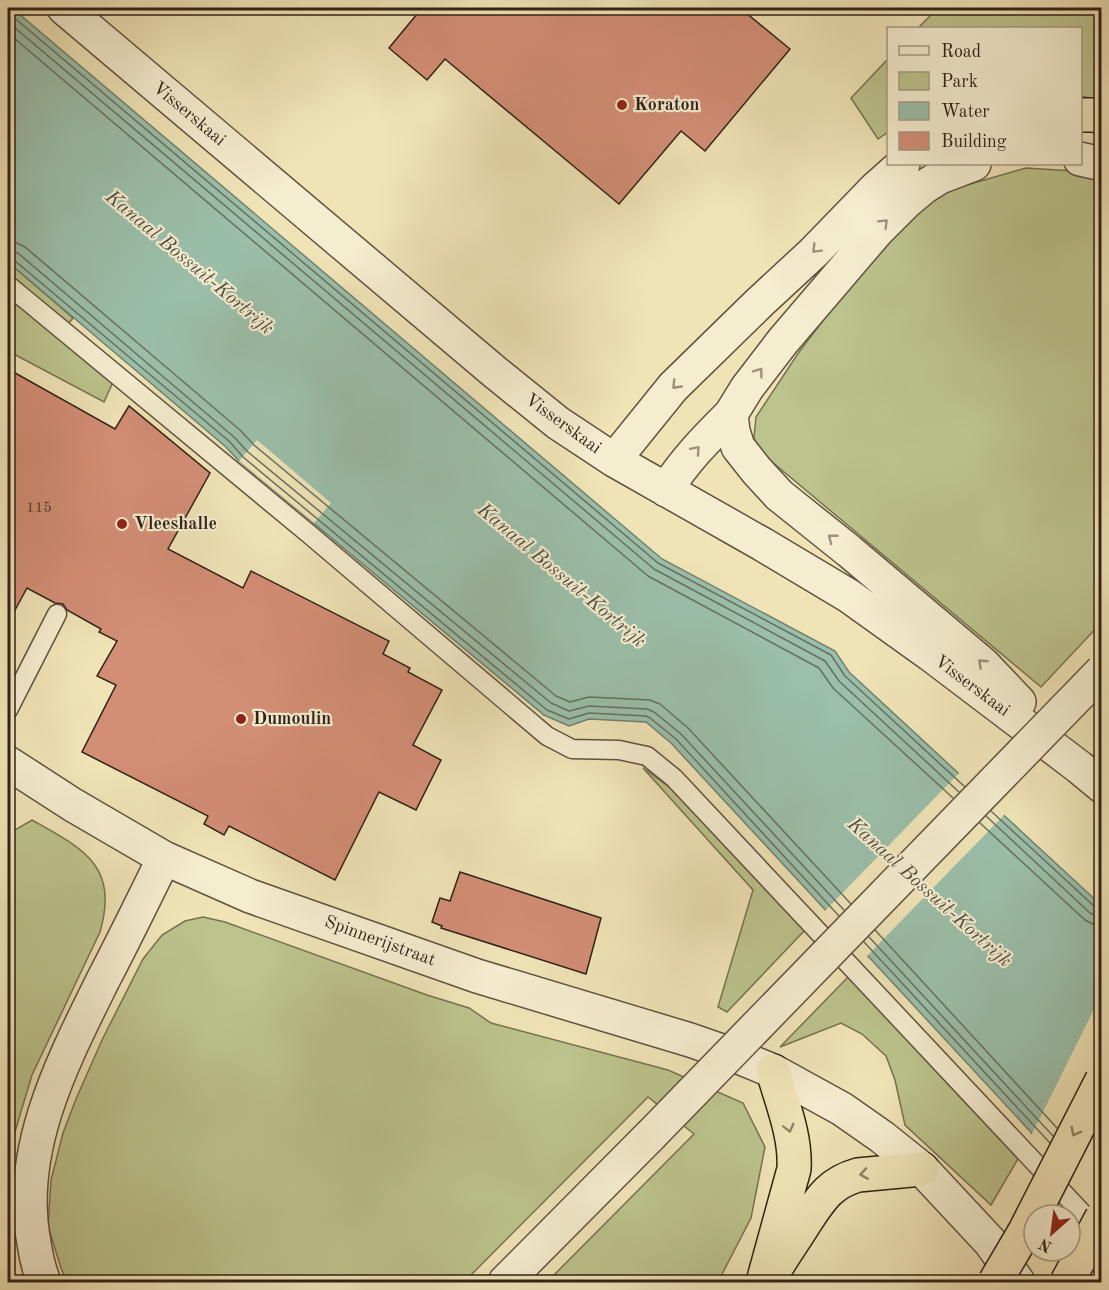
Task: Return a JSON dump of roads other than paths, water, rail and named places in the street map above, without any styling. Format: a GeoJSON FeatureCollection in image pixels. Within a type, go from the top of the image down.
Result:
{"type":"FeatureCollection","features":[{"type":"Feature","properties":{"kind":"highway"},"geometry":{"type":"LineString","coordinates":[[1082,115],[1101,117]]}},
{"type":"Feature","properties":{"kind":"highway"},"geometry":{"type":"LineString","coordinates":[[765,1282],[795,1169],[790,1130],[773,1071]]}},
{"type":"Feature","properties":{"kind":"highway"},"geometry":{"type":"LineString","coordinates":[[995,1282],[1025,1231],[1101,1080]]}},
{"type":"Feature","properties":{"kind":"highway"},"geometry":{"type":"LineString","coordinates":[[765,1282],[819,1200],[831,1187],[858,1175],[922,1169]]}},
{"type":"Feature","properties":{"kind":"highway"},"geometry":{"type":"LineString","coordinates":[[1067,1282],[1101,1217]]}},
{"type":"Feature","properties":{"kind":"street","name":"Visserskaai"},"geometry":{"type":"LineString","coordinates":[[64,8],[496,374],[558,423],[614,460],[849,596],[930,654],[1090,777]]}},
{"type":"Feature","properties":{"kind":"street"},"geometry":{"type":"LineString","coordinates":[[1082,127],[1101,134]]}},
{"type":"Feature","properties":{"kind":"street"},"geometry":{"type":"LineString","coordinates":[[1082,159],[1101,164]]}},
{"type":"Feature","properties":{"kind":"street"},"geometry":{"type":"LineString","coordinates":[[614,460],[673,387],[813,253],[874,189],[902,165]]}},
{"type":"Feature","properties":{"kind":"street"},"geometry":{"type":"LineString","coordinates":[[666,490],[681,467],[731,414],[747,388],[783,341],[877,231],[924,187],[940,177],[971,165]]}},
{"type":"Feature","properties":{"kind":"street"},"geometry":{"type":"LineString","coordinates":[[731,414],[738,447],[779,495],[983,664],[1090,777]]}},
{"type":"Feature","properties":{"kind":"street"},"geometry":{"type":"LineString","coordinates":[[505,1282],[651,1135],[1101,671]]}},
{"type":"Feature","properties":{"kind":"street","name":"Spinnerijstraat"},"geometry":{"type":"LineString","coordinates":[[8,763],[73,805],[164,858],[250,896],[466,972],[690,1040],[773,1071],[842,1109],[922,1169],[991,1243],[1018,1282]]}},
{"type":"Feature","properties":{"kind":"street"},"geometry":{"type":"LineString","coordinates":[[44,1282],[32,1234],[29,1186],[33,1160],[48,1102],[73,1041],[164,858]]}},
{"type":"Feature","properties":{"kind":"lane"},"geometry":{"type":"LineString","coordinates":[[8,285],[309,534],[547,736],[572,749],[619,750],[647,756],[674,778],[1101,1233]]}},
{"type":"Feature","properties":{"kind":"lane"},"geometry":{"type":"LineString","coordinates":[[8,710],[57,614]]}},
{"type":"Feature","properties":{"kind":"water","name":"Kanaal Bossuit-Kortrijk"},"geometry":{"type":"Polygon","coordinates":[[[8,8],[12,8],[662,559],[835,651],[849,672],[1101,905],[1101,1208],[671,743],[646,722],[589,719],[569,726],[544,715],[239,461],[226,447],[8,262],[8,8]]]}},
{"type":"Feature","properties":{"kind":"place","name":"Koraton"},"geometry":{"type":"Point","coordinates":[622,105]}},
{"type":"Feature","properties":{"kind":"place","name":"Vleeshalle"},"geometry":{"type":"Point","coordinates":[122,524]}},
{"type":"Feature","properties":{"kind":"place","name":"Dumoulin"},"geometry":{"type":"Point","coordinates":[241,719]}}]}
